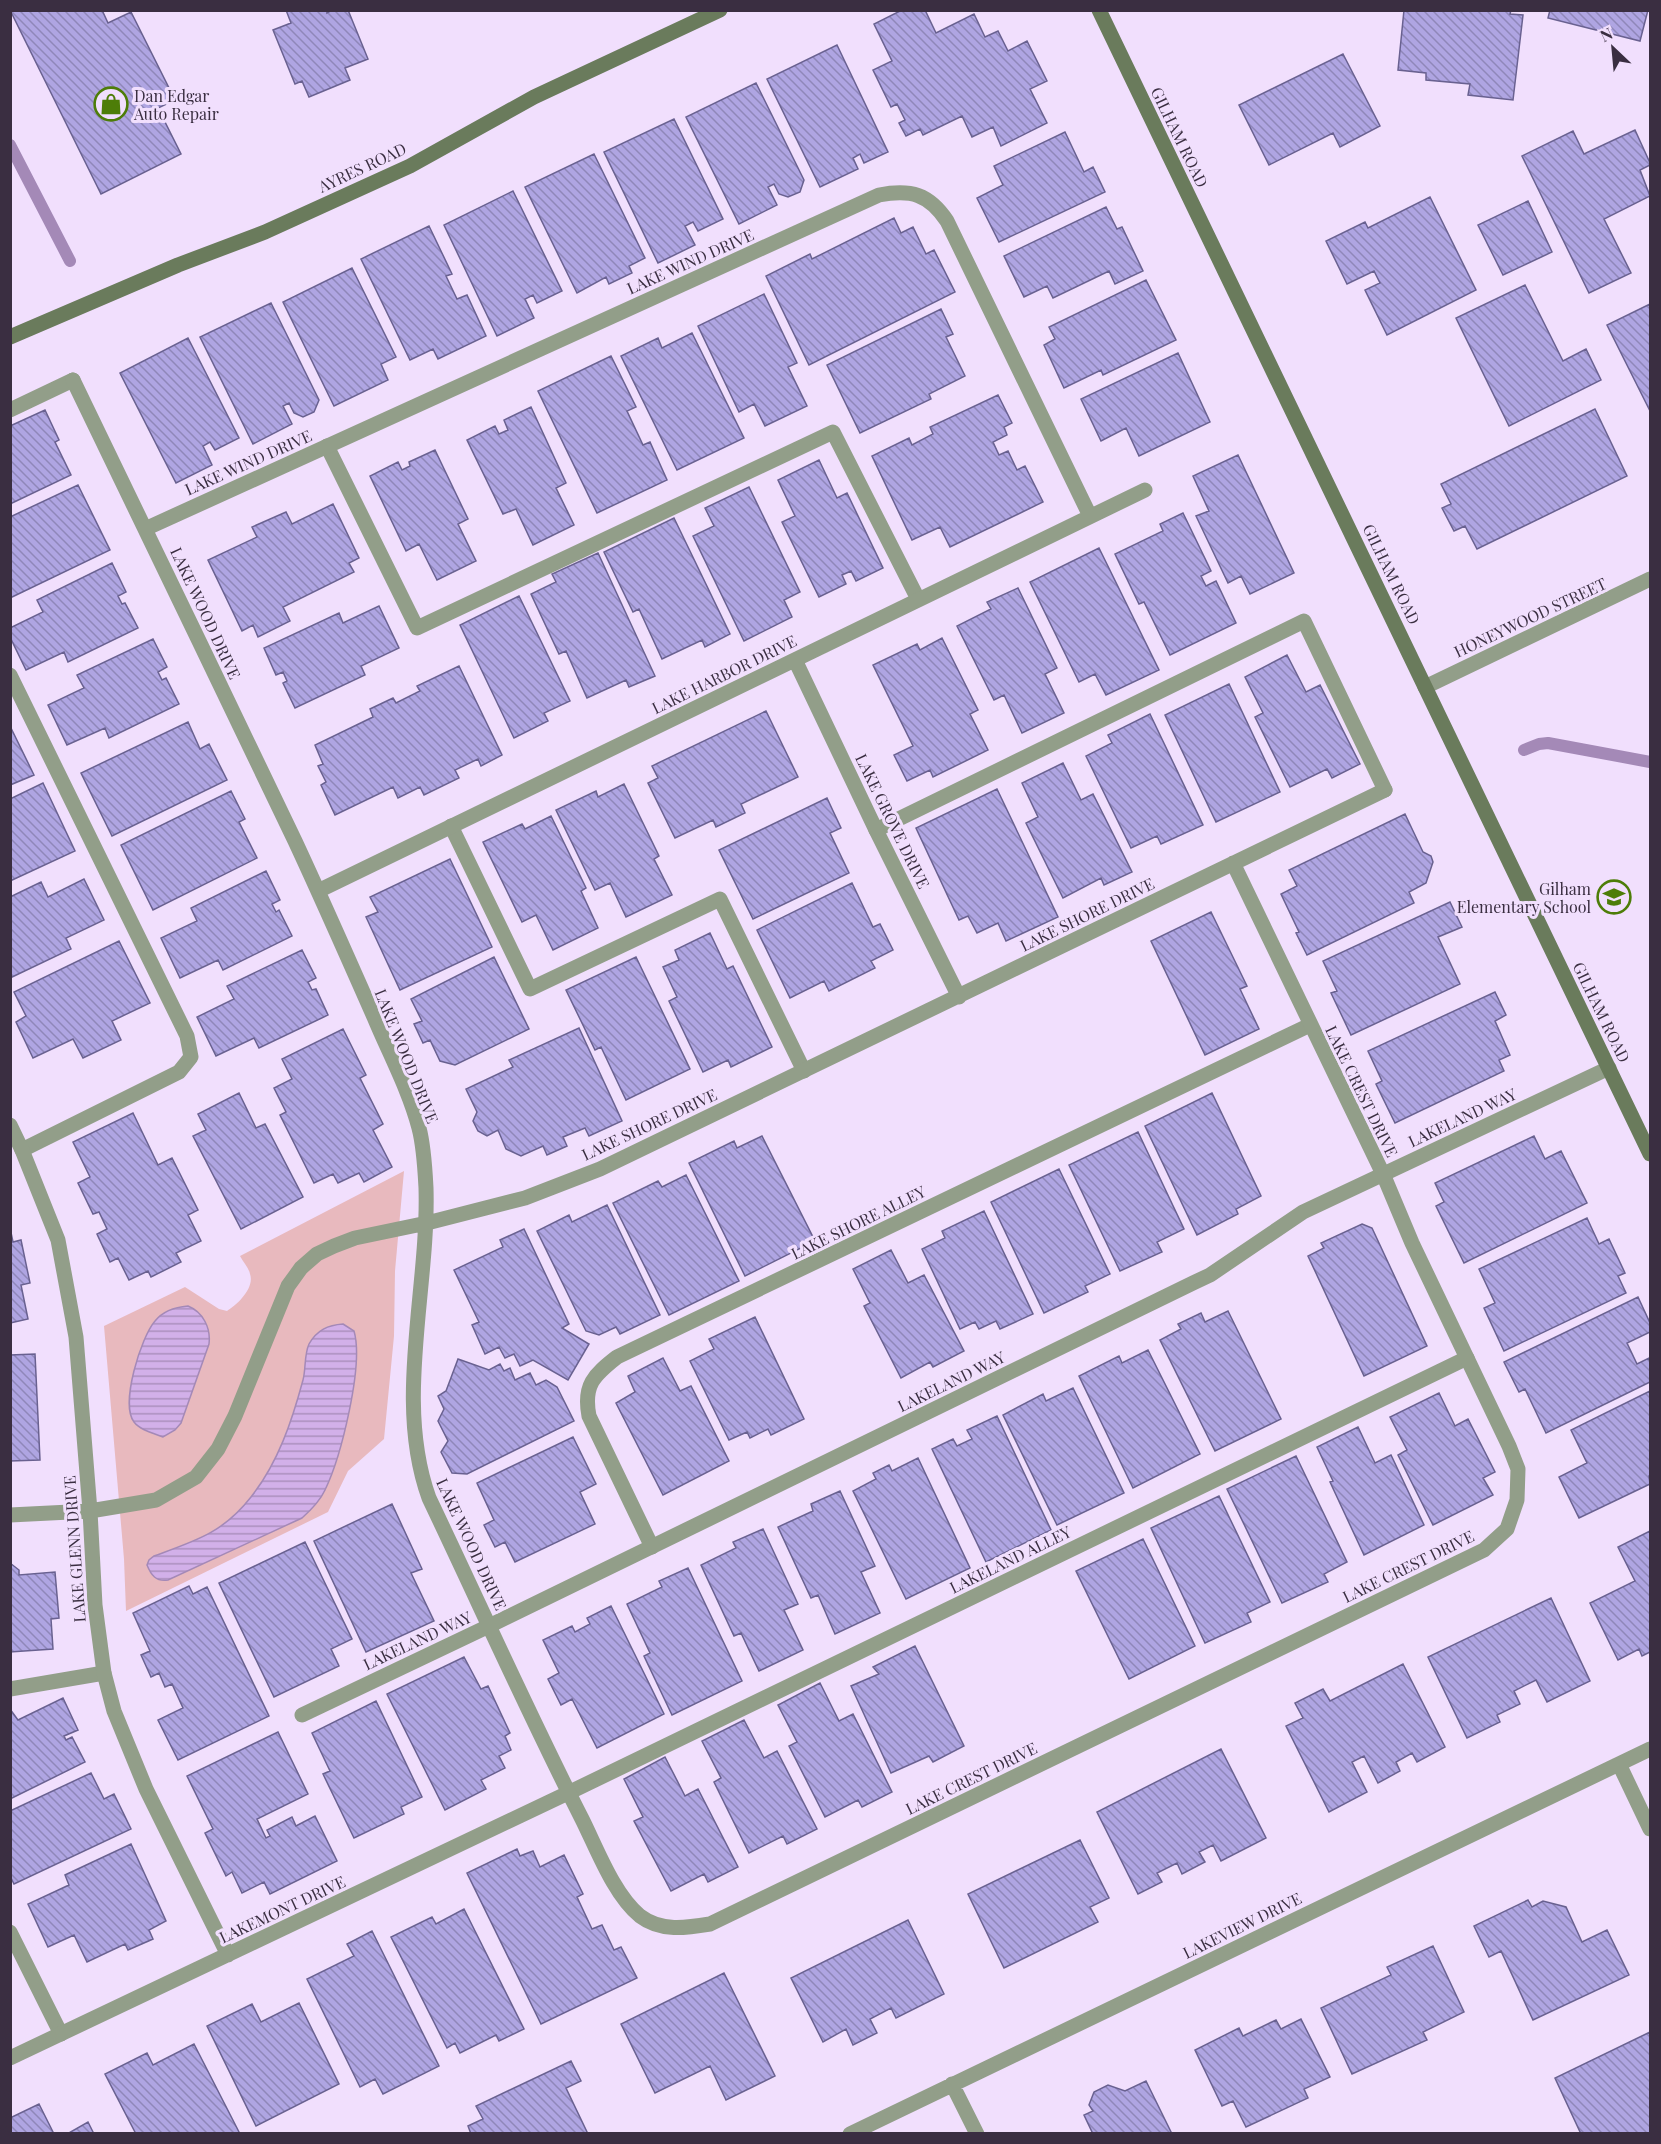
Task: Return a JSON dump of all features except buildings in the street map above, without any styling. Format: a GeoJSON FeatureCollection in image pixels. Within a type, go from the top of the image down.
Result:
{"type":"FeatureCollection","features":[{"type":"Feature","properties":{"kind":"street","name":"AYRES ROAD"},"geometry":{"type":"LineString","coordinates":[[10,337],[178,265],[265,232],[411,166],[534,97],[720,10]]}},
{"type":"Feature","properties":{"kind":"street","name":"GILHAM ROAD"},"geometry":{"type":"LineString","coordinates":[[1099,10],[1650,1154]]}},
{"type":"Feature","properties":{"kind":"street","name":"LAKE WIND DRIVE"},"geometry":{"type":"LineString","coordinates":[[146,529],[879,195],[895,192],[912,193],[928,200],[939,209],[947,221],[1090,516]]}},
{"type":"Feature","properties":{"kind":"street","name":"LAKE WOOD DRIVE"},"geometry":{"type":"LineString","coordinates":[[10,410],[73,380],[318,891],[400,1078],[419,1129],[425,1174],[427,1223],[414,1377],[413,1416],[420,1474],[429,1498],[568,1793],[612,1878],[627,1903],[641,1916],[658,1925]]}},
{"type":"Feature","properties":{"kind":"street"},"geometry":{"type":"LineString","coordinates":[[327,446],[417,628],[833,432],[918,599]]}},
{"type":"Feature","properties":{"kind":"street","name":"LAKE HARBOR DRIVE"},"geometry":{"type":"LineString","coordinates":[[318,891],[1145,490]]}},
{"type":"Feature","properties":{"kind":"street","name":"HONEYWOOD STREET"},"geometry":{"type":"LineString","coordinates":[[1425,687],[1650,579]]}},
{"type":"Feature","properties":{"kind":"street","name":"LAKE SHORE DRIVE"},"geometry":{"type":"LineString","coordinates":[[10,1515],[90,1511],[156,1500],[196,1478],[218,1449],[235,1416],[288,1286],[301,1268],[317,1254],[354,1238],[427,1223],[525,1198],[600,1169],[1385,790],[1304,621],[876,830]]}},
{"type":"Feature","properties":{"kind":"street","name":"LAKE GROVE DRIVE"},"geometry":{"type":"LineString","coordinates":[[795,660],[959,997]]}},
{"type":"Feature","properties":{"kind":"street"},"geometry":{"type":"LineString","coordinates":[[10,675],[187,1036],[191,1057],[178,1072],[22,1150]]}},
{"type":"Feature","properties":{"kind":"street"},"geometry":{"type":"LineString","coordinates":[[451,826],[530,989],[720,899],[804,1071]]}},
{"type":"Feature","properties":{"kind":"street","name":"LAKE CREST DRIVE"},"geometry":{"type":"LineString","coordinates":[[658,1925],[682,1929],[710,1924],[1484,1550],[1507,1529],[1517,1500],[1518,1469],[1509,1446],[1412,1243],[1383,1174],[1233,863]]}},
{"type":"Feature","properties":{"kind":"street","name":"LAKE SHORE ALLEY"},"geometry":{"type":"LineString","coordinates":[[652,1547],[589,1416],[586,1399],[590,1384],[600,1370],[617,1357],[1310,1025]]}},
{"type":"Feature","properties":{"kind":"street","name":"LAKELAND WAY"},"geometry":{"type":"LineString","coordinates":[[302,1715],[1210,1275],[1285,1222],[1609,1068]]}},
{"type":"Feature","properties":{"kind":"street","name":"LAKE GLENN DRIVE"},"geometry":{"type":"LineString","coordinates":[[10,1125],[58,1240],[76,1337],[95,1605],[104,1673],[114,1711],[146,1789],[228,1955]]}},
{"type":"Feature","properties":{"kind":"street","name":"LAKELAND ALLEY"},"geometry":{"type":"LineString","coordinates":[[568,1793],[1467,1358]]}},
{"type":"Feature","properties":{"kind":"street"},"geometry":{"type":"LineString","coordinates":[[10,1689],[104,1673]]}},
{"type":"Feature","properties":{"kind":"street","name":"LAKEVIEW DRIVE"},"geometry":{"type":"LineString","coordinates":[[850,2133],[1650,1749]]}},
{"type":"Feature","properties":{"kind":"street"},"geometry":{"type":"LineString","coordinates":[[1619,1764],[1650,1829]]}},
{"type":"Feature","properties":{"kind":"street","name":"LAKEMONT DRIVE"},"geometry":{"type":"LineString","coordinates":[[10,2058],[568,1793]]}},
{"type":"Feature","properties":{"kind":"street"},"geometry":{"type":"LineString","coordinates":[[10,1932],[61,2034]]}},
{"type":"Feature","properties":{"kind":"street"},"geometry":{"type":"LineString","coordinates":[[952,2084],[977,2133]]}},
{"type":"Feature","properties":{"kind":"shaded area"},"geometry":{"type":"Polygon","coordinates":[[[404,1171],[395,1271],[394,1336],[384,1439],[348,1471],[328,1512],[126,1611],[124,1559],[104,1326],[185,1287],[219,1309],[227,1311],[236,1305],[250,1285],[249,1272],[240,1256],[404,1171]]]}},
{"type":"Feature","properties":{"kind":"shaded area"},"geometry":{"type":"Polygon","coordinates":[[[188,1306],[198,1312],[205,1321],[209,1332],[209,1344],[181,1423],[175,1430],[163,1437],[143,1429],[134,1422],[130,1413],[129,1401],[131,1386],[144,1341],[155,1321],[170,1310],[188,1306]]]}},
{"type":"Feature","properties":{"kind":"shaded area"},"geometry":{"type":"Polygon","coordinates":[[[343,1324],[354,1331],[356,1366],[353,1388],[338,1456],[318,1502],[302,1518],[168,1580],[154,1577],[147,1565],[149,1560],[219,1528],[240,1509],[261,1484],[289,1426],[303,1380],[309,1344],[323,1329],[343,1324]]]}},
{"type":"Feature","properties":{"kind":"waterway"},"geometry":{"type":"LineString","coordinates":[[10,145],[70,261]]}},
{"type":"Feature","properties":{"kind":"waterway"},"geometry":{"type":"LineString","coordinates":[[1524,750],[1548,743],[1650,762]]}},
{"type":"Feature","properties":{"kind":"place","name":"Dan Edgar Auto Repair"},"geometry":{"type":"Point","coordinates":[111,104]}},
{"type":"Feature","properties":{"kind":"place","name":"Gilham Elementary School"},"geometry":{"type":"Point","coordinates":[1614,897]}}]}
